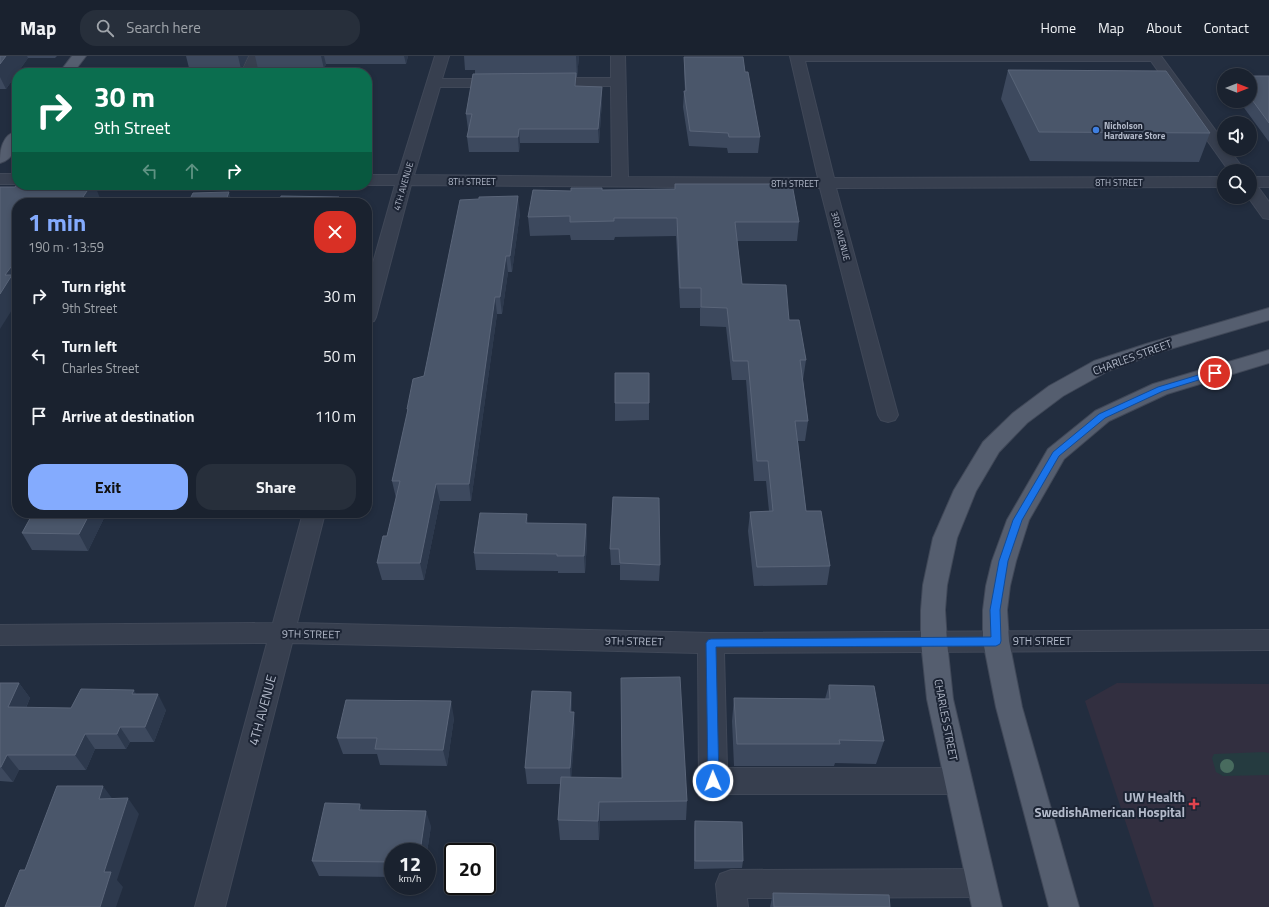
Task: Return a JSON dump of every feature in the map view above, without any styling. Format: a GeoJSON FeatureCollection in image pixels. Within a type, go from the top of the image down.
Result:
{"type":"FeatureCollection","features":[{"type":"Feature","properties":{"kind":"main road"},"geometry":{"type":"LineString","coordinates":[[70,68],[79,56]]}},
{"type":"Feature","properties":{"kind":"main road"},"geometry":{"type":"LineString","coordinates":[[0,158],[12,142]]}},
{"type":"Feature","properties":{"kind":"main road","name":"CHARLES STREET"},"geometry":{"type":"LineString","coordinates":[[984,895],[940,699],[934,642],[934,593],[945,538],[965,490],[991,447],[1020,418],[1056,391],[1101,366],[1153,348],[1269,314]]}},
{"type":"Feature","properties":{"kind":"main road"},"geometry":{"type":"LineString","coordinates":[[1064,907],[1009,707],[996,641],[996,605],[1004,561],[1018,520],[1056,454],[1102,416],[1160,389],[1269,356]]}},
{"type":"Feature","properties":{"kind":"street"},"geometry":{"type":"LineString","coordinates":[[250,68],[256,56]]}},
{"type":"Feature","properties":{"kind":"street","name":"4TH AVENUE"},"geometry":{"type":"LineString","coordinates":[[372,300],[442,56]]}},
{"type":"Feature","properties":{"kind":"street"},"geometry":{"type":"LineString","coordinates":[[618,56],[620,182]]}},
{"type":"Feature","properties":{"kind":"street"},"geometry":{"type":"LineString","coordinates":[[797,56],[1154,56],[1231,164]]}},
{"type":"Feature","properties":{"kind":"street","name":"3RD AVENUE"},"geometry":{"type":"LineString","coordinates":[[797,56],[827,183],[888,415]]}},
{"type":"Feature","properties":{"kind":"street"},"geometry":{"type":"LineString","coordinates":[[434,83],[516,82]]}},
{"type":"Feature","properties":{"kind":"street"},"geometry":{"type":"LineString","coordinates":[[532,82],[619,82]]}},
{"type":"Feature","properties":{"kind":"street"},"geometry":{"type":"LineString","coordinates":[[0,178],[12,179]]}},
{"type":"Feature","properties":{"kind":"street","name":"8TH STREET"},"geometry":{"type":"LineString","coordinates":[[372,180],[827,183],[1217,182]]}},
{"type":"Feature","properties":{"kind":"street"},"geometry":{"type":"LineString","coordinates":[[1257,182],[1269,182]]}},
{"type":"Feature","properties":{"kind":"street"},"geometry":{"type":"LineString","coordinates":[[1257,198],[1269,214]]}},
{"type":"Feature","properties":{"kind":"street","name":"4TH AVENUE"},"geometry":{"type":"LineString","coordinates":[[210,907],[313,518]]}},
{"type":"Feature","properties":{"kind":"street","name":"9TH STREET"},"geometry":{"type":"LineString","coordinates":[[0,635],[282,633],[711,643],[1269,640]]}},
{"type":"Feature","properties":{"kind":"street"},"geometry":{"type":"LineString","coordinates":[[711,643],[713,781],[958,781]]}},
{"type":"Feature","properties":{"kind":"street"},"geometry":{"type":"LineString","coordinates":[[733,907],[731,884],[984,895]]}},
{"type":"Feature","properties":{"kind":"shaded area","name":"UW Health SwedishAmerican Hospital"},"geometry":{"type":"Polygon","coordinates":[[[1117,683],[1269,684],[1269,907],[1154,907],[1085,701],[1117,683]]]}},
{"type":"Feature","properties":{"kind":"green space"},"geometry":{"type":"Polygon","coordinates":[[[1269,753],[1269,775],[1223,776],[1216,772],[1212,758],[1214,754],[1269,753]]]}},
{"type":"Feature","properties":{"kind":"building"},"geometry":{"type":"Polygon","coordinates":[[[0,56],[6,56],[0,64],[0,56]]]}},
{"type":"Feature","properties":{"kind":"building"},"geometry":{"type":"Polygon","coordinates":[[[684,57],[743,57],[745,72],[748,72],[760,137],[729,137],[728,133],[690,131],[684,91],[686,91],[684,57]]]}},
{"type":"Feature","properties":{"kind":"building"},"geometry":{"type":"Polygon","coordinates":[[[1008,70],[1166,71],[1210,133],[1039,132],[1008,70]]]}},
{"type":"Feature","properties":{"kind":"building"},"geometry":{"type":"Polygon","coordinates":[[[576,73],[575,86],[602,87],[598,129],[519,129],[518,137],[467,137],[472,114],[466,114],[473,74],[576,73]]]}},
{"type":"Feature","properties":{"kind":"building"},"geometry":{"type":"Polygon","coordinates":[[[1257,76],[1269,76],[1269,123],[1257,107],[1257,76]]]}},
{"type":"Feature","properties":{"kind":"building"},"geometry":{"type":"Polygon","coordinates":[[[675,184],[792,184],[799,222],[735,222],[742,284],[786,285],[789,320],[799,320],[806,360],[800,360],[808,421],[795,421],[806,511],[821,511],[830,566],[757,567],[750,512],[773,511],[768,461],[757,461],[748,361],[733,361],[727,308],[701,307],[701,288],[680,288],[677,218],[614,218],[614,221],[570,222],[570,216],[528,217],[533,190],[571,191],[571,188],[602,188],[602,190],[675,189],[675,184]]]}},
{"type":"Feature","properties":{"kind":"building"},"geometry":{"type":"Polygon","coordinates":[[[0,187],[12,187],[12,190],[88,190],[82,198],[12,198],[12,266],[5,275],[12,275],[0,294],[0,187]]]}},
{"type":"Feature","properties":{"kind":"building"},"geometry":{"type":"Polygon","coordinates":[[[229,192],[227,198],[190,198],[193,193],[229,192]]]}},
{"type":"Feature","properties":{"kind":"building"},"geometry":{"type":"Polygon","coordinates":[[[281,196],[339,197],[339,198],[280,198],[281,196]]]}},
{"type":"Feature","properties":{"kind":"building"},"geometry":{"type":"Polygon","coordinates":[[[518,196],[510,256],[506,256],[500,297],[495,297],[469,484],[436,484],[420,563],[377,563],[383,536],[387,536],[400,481],[392,481],[413,379],[424,376],[460,200],[479,199],[479,197],[518,196]]]}},
{"type":"Feature","properties":{"kind":"building"},"geometry":{"type":"Polygon","coordinates":[[[615,373],[649,373],[649,403],[615,403],[615,373]]]}},
{"type":"Feature","properties":{"kind":"building"},"geometry":{"type":"Polygon","coordinates":[[[613,497],[659,498],[660,565],[620,563],[619,549],[610,549],[613,497]]]}},
{"type":"Feature","properties":{"kind":"building"},"geometry":{"type":"Polygon","coordinates":[[[480,513],[527,514],[526,523],[586,524],[584,556],[557,556],[557,554],[474,553],[480,513]]]}},
{"type":"Feature","properties":{"kind":"building"},"geometry":{"type":"Polygon","coordinates":[[[30,518],[87,518],[79,534],[22,533],[30,518]]]}},
{"type":"Feature","properties":{"kind":"building"},"geometry":{"type":"Polygon","coordinates":[[[680,677],[687,801],[599,802],[598,821],[558,820],[561,777],[622,778],[621,678],[680,677]]]}},
{"type":"Feature","properties":{"kind":"building"},"geometry":{"type":"Polygon","coordinates":[[[0,683],[19,683],[8,707],[71,708],[81,689],[134,690],[132,694],[158,694],[145,727],[120,727],[117,734],[85,734],[75,755],[7,755],[0,767],[0,683]]]}},
{"type":"Feature","properties":{"kind":"building"},"geometry":{"type":"Polygon","coordinates":[[[829,685],[874,686],[884,741],[839,740],[840,744],[737,744],[734,698],[830,699],[829,685]]]}},
{"type":"Feature","properties":{"kind":"building"},"geometry":{"type":"Polygon","coordinates":[[[532,691],[571,692],[570,712],[574,712],[570,768],[525,768],[532,691]]]}},
{"type":"Feature","properties":{"kind":"building"},"geometry":{"type":"Polygon","coordinates":[[[346,700],[451,701],[443,750],[375,749],[377,738],[337,738],[346,700]]]}},
{"type":"Feature","properties":{"kind":"building"},"geometry":{"type":"Polygon","coordinates":[[[57,786],[103,786],[99,799],[128,798],[104,872],[111,872],[100,907],[5,907],[20,870],[25,870],[57,786]]]}},
{"type":"Feature","properties":{"kind":"building"},"geometry":{"type":"Polygon","coordinates":[[[325,803],[360,804],[359,810],[426,811],[421,843],[384,843],[384,862],[312,861],[325,803]]]}},
{"type":"Feature","properties":{"kind":"building"},"geometry":{"type":"Polygon","coordinates":[[[695,821],[742,822],[743,861],[695,861],[695,821]]]}},
{"type":"Feature","properties":{"kind":"building"},"geometry":{"type":"Polygon","coordinates":[[[773,893],[889,895],[890,907],[774,907],[773,893]]]}},
{"type":"Feature","properties":{"kind":"place","name":"Nicholson Hardware Store"},"geometry":{"type":"Point","coordinates":[1096,130]}},
{"type":"Feature","properties":{"kind":"place","name":"UW Health SwedishAmerican Hospital"},"geometry":{"type":"Point","coordinates":[1194,804]}},
{"type":"Feature","properties":{"kind":"route"},"geometry":{"type":"LineString","coordinates":[[713,781],[711,643],[996,641],[995,610],[1004,561],[1018,520],[1056,454],[1102,416],[1160,389],[1215,373]]}}]}
